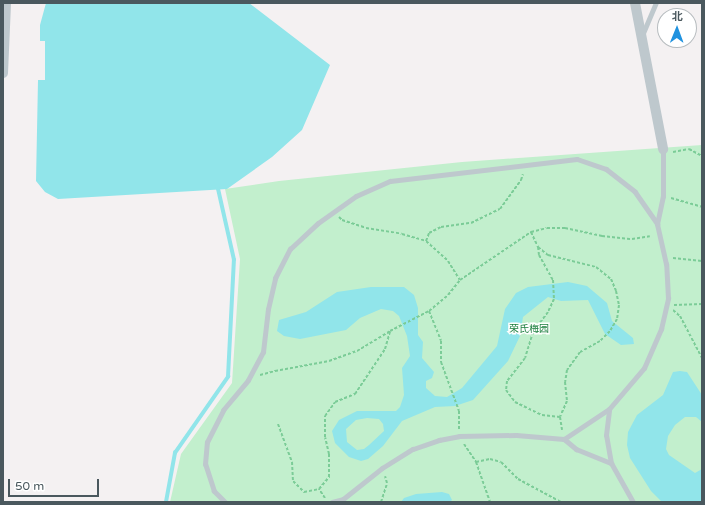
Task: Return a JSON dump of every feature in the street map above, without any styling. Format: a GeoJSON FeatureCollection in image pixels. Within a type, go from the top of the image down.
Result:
{"type":"FeatureCollection","features":[{"type":"Feature","properties":{"kind":"street"},"geometry":{"type":"LineString","coordinates":[[3,73],[6,3]]}},
{"type":"Feature","properties":{"kind":"street"},"geometry":{"type":"LineString","coordinates":[[635,3],[663,152]]}},
{"type":"Feature","properties":{"kind":"lane"},"geometry":{"type":"LineString","coordinates":[[642,38],[656,3]]}},
{"type":"Feature","properties":{"kind":"lane"},"geometry":{"type":"LineString","coordinates":[[657,224],[663,196],[663,152]]}},
{"type":"Feature","properties":{"kind":"lane"},"geometry":{"type":"LineString","coordinates":[[225,502],[214,491],[205,464],[207,442],[223,410],[248,380],[263,352],[268,309],[275,278],[290,249],[318,223],[356,196],[390,181],[577,160],[606,169],[635,192],[657,224],[664,258],[668,298],[661,329],[644,368],[609,409],[564,439]]}},
{"type":"Feature","properties":{"kind":"lane"},"geometry":{"type":"LineString","coordinates":[[609,409],[606,435],[611,462],[633,502]]}},
{"type":"Feature","properties":{"kind":"lane"},"geometry":{"type":"LineString","coordinates":[[332,502],[343,498],[382,468],[414,449],[439,440],[459,436],[516,435],[564,439],[576,449],[611,462]]}},
{"type":"Feature","properties":{"kind":"path"},"geometry":{"type":"LineString","coordinates":[[663,152],[689,150],[702,156]]}},
{"type":"Feature","properties":{"kind":"path"},"geometry":{"type":"LineString","coordinates":[[426,241],[429,233],[441,227],[471,223],[500,209],[521,180],[525,165]]}},
{"type":"Feature","properties":{"kind":"path"},"geometry":{"type":"LineString","coordinates":[[663,196],[702,208]]}},
{"type":"Feature","properties":{"kind":"path"},"geometry":{"type":"LineString","coordinates":[[334,211],[342,220],[366,228],[402,234],[426,241],[448,261],[460,280]]}},
{"type":"Feature","properties":{"kind":"path"},"geometry":{"type":"LineString","coordinates":[[248,380],[275,371],[329,361],[358,351],[390,331],[429,311],[448,295],[460,280],[531,232],[547,228],[565,228],[602,236],[632,239],[659,234]]}},
{"type":"Feature","properties":{"kind":"path"},"geometry":{"type":"LineString","coordinates":[[531,232],[538,247],[539,255],[553,280],[554,300],[548,312],[533,332],[525,358],[507,381],[506,390],[515,402],[542,415],[560,417]]}},
{"type":"Feature","properties":{"kind":"path"},"geometry":{"type":"LineString","coordinates":[[538,247],[548,255],[596,267],[611,279],[616,291],[619,305],[617,319],[610,331],[600,341],[580,352],[567,370],[565,382],[567,401],[560,417],[564,439]]}},
{"type":"Feature","properties":{"kind":"path"},"geometry":{"type":"LineString","coordinates":[[664,258],[702,261]]}},
{"type":"Feature","properties":{"kind":"path"},"geometry":{"type":"LineString","coordinates":[[667,305],[702,304]]}},
{"type":"Feature","properties":{"kind":"path"},"geometry":{"type":"LineString","coordinates":[[667,305],[680,316],[701,357]]}},
{"type":"Feature","properties":{"kind":"path"},"geometry":{"type":"LineString","coordinates":[[429,311],[441,341],[441,362],[459,411],[459,436],[476,462],[490,502]]}},
{"type":"Feature","properties":{"kind":"path"},"geometry":{"type":"LineString","coordinates":[[278,424],[292,462],[293,481],[304,492],[319,489],[329,477],[329,454],[325,437],[325,416],[335,402],[355,394],[385,349],[390,331]]}},
{"type":"Feature","properties":{"kind":"path"},"geometry":{"type":"LineString","coordinates":[[476,462],[490,459],[500,462],[518,479],[561,502]]}},
{"type":"Feature","properties":{"kind":"path"},"geometry":{"type":"LineString","coordinates":[[381,502],[387,483],[382,468]]}},
{"type":"Feature","properties":{"kind":"path"},"geometry":{"type":"LineString","coordinates":[[319,489],[328,502]]}},
{"type":"Feature","properties":{"kind":"green space","name":"荣氏梅园"},"geometry":{"type":"Polygon","coordinates":[[[702,145],[702,502],[170,502],[181,454],[232,383],[240,259],[225,189],[279,181],[462,162],[702,145]]]}},
{"type":"Feature","properties":{"kind":"water"},"geometry":{"type":"Polygon","coordinates":[[[46,3],[249,3],[330,65],[302,130],[272,157],[227,189],[58,199],[45,192],[36,181],[38,80],[45,80],[45,41],[40,41],[40,25],[46,3]]]}},
{"type":"Feature","properties":{"kind":"water"},"geometry":{"type":"Polygon","coordinates":[[[568,282],[587,286],[607,303],[612,321],[633,338],[634,344],[621,345],[605,334],[588,300],[561,301],[548,297],[523,317],[520,336],[508,361],[473,400],[455,406],[435,407],[402,421],[383,446],[368,459],[361,461],[349,457],[335,443],[332,431],[339,420],[357,411],[396,411],[400,407],[404,395],[402,368],[410,356],[407,336],[399,316],[393,311],[381,309],[360,318],[346,330],[300,339],[284,336],[277,331],[279,320],[306,312],[337,292],[371,287],[404,287],[414,295],[418,308],[418,335],[423,342],[422,358],[434,372],[432,378],[426,381],[426,388],[435,396],[447,397],[462,388],[497,346],[505,309],[516,293],[528,287],[568,282]],[[367,418],[356,420],[346,429],[347,442],[357,450],[364,449],[384,431],[383,424],[379,419],[367,418]]]}},
{"type":"Feature","properties":{"kind":"water"},"geometry":{"type":"Polygon","coordinates":[[[673,372],[687,372],[702,395],[702,422],[696,417],[685,417],[675,425],[668,436],[666,449],[669,455],[695,473],[702,469],[702,502],[662,502],[651,491],[630,458],[627,445],[628,432],[637,415],[663,395],[673,372]]]}},
{"type":"Feature","properties":{"kind":"water"},"geometry":{"type":"Polygon","coordinates":[[[442,492],[449,494],[452,500],[450,502],[401,502],[404,498],[416,494],[442,492]]]}},
{"type":"Feature","properties":{"kind":"waterway"},"geometry":{"type":"LineString","coordinates":[[166,502],[175,453],[228,377],[234,260],[218,189]]}}]}
